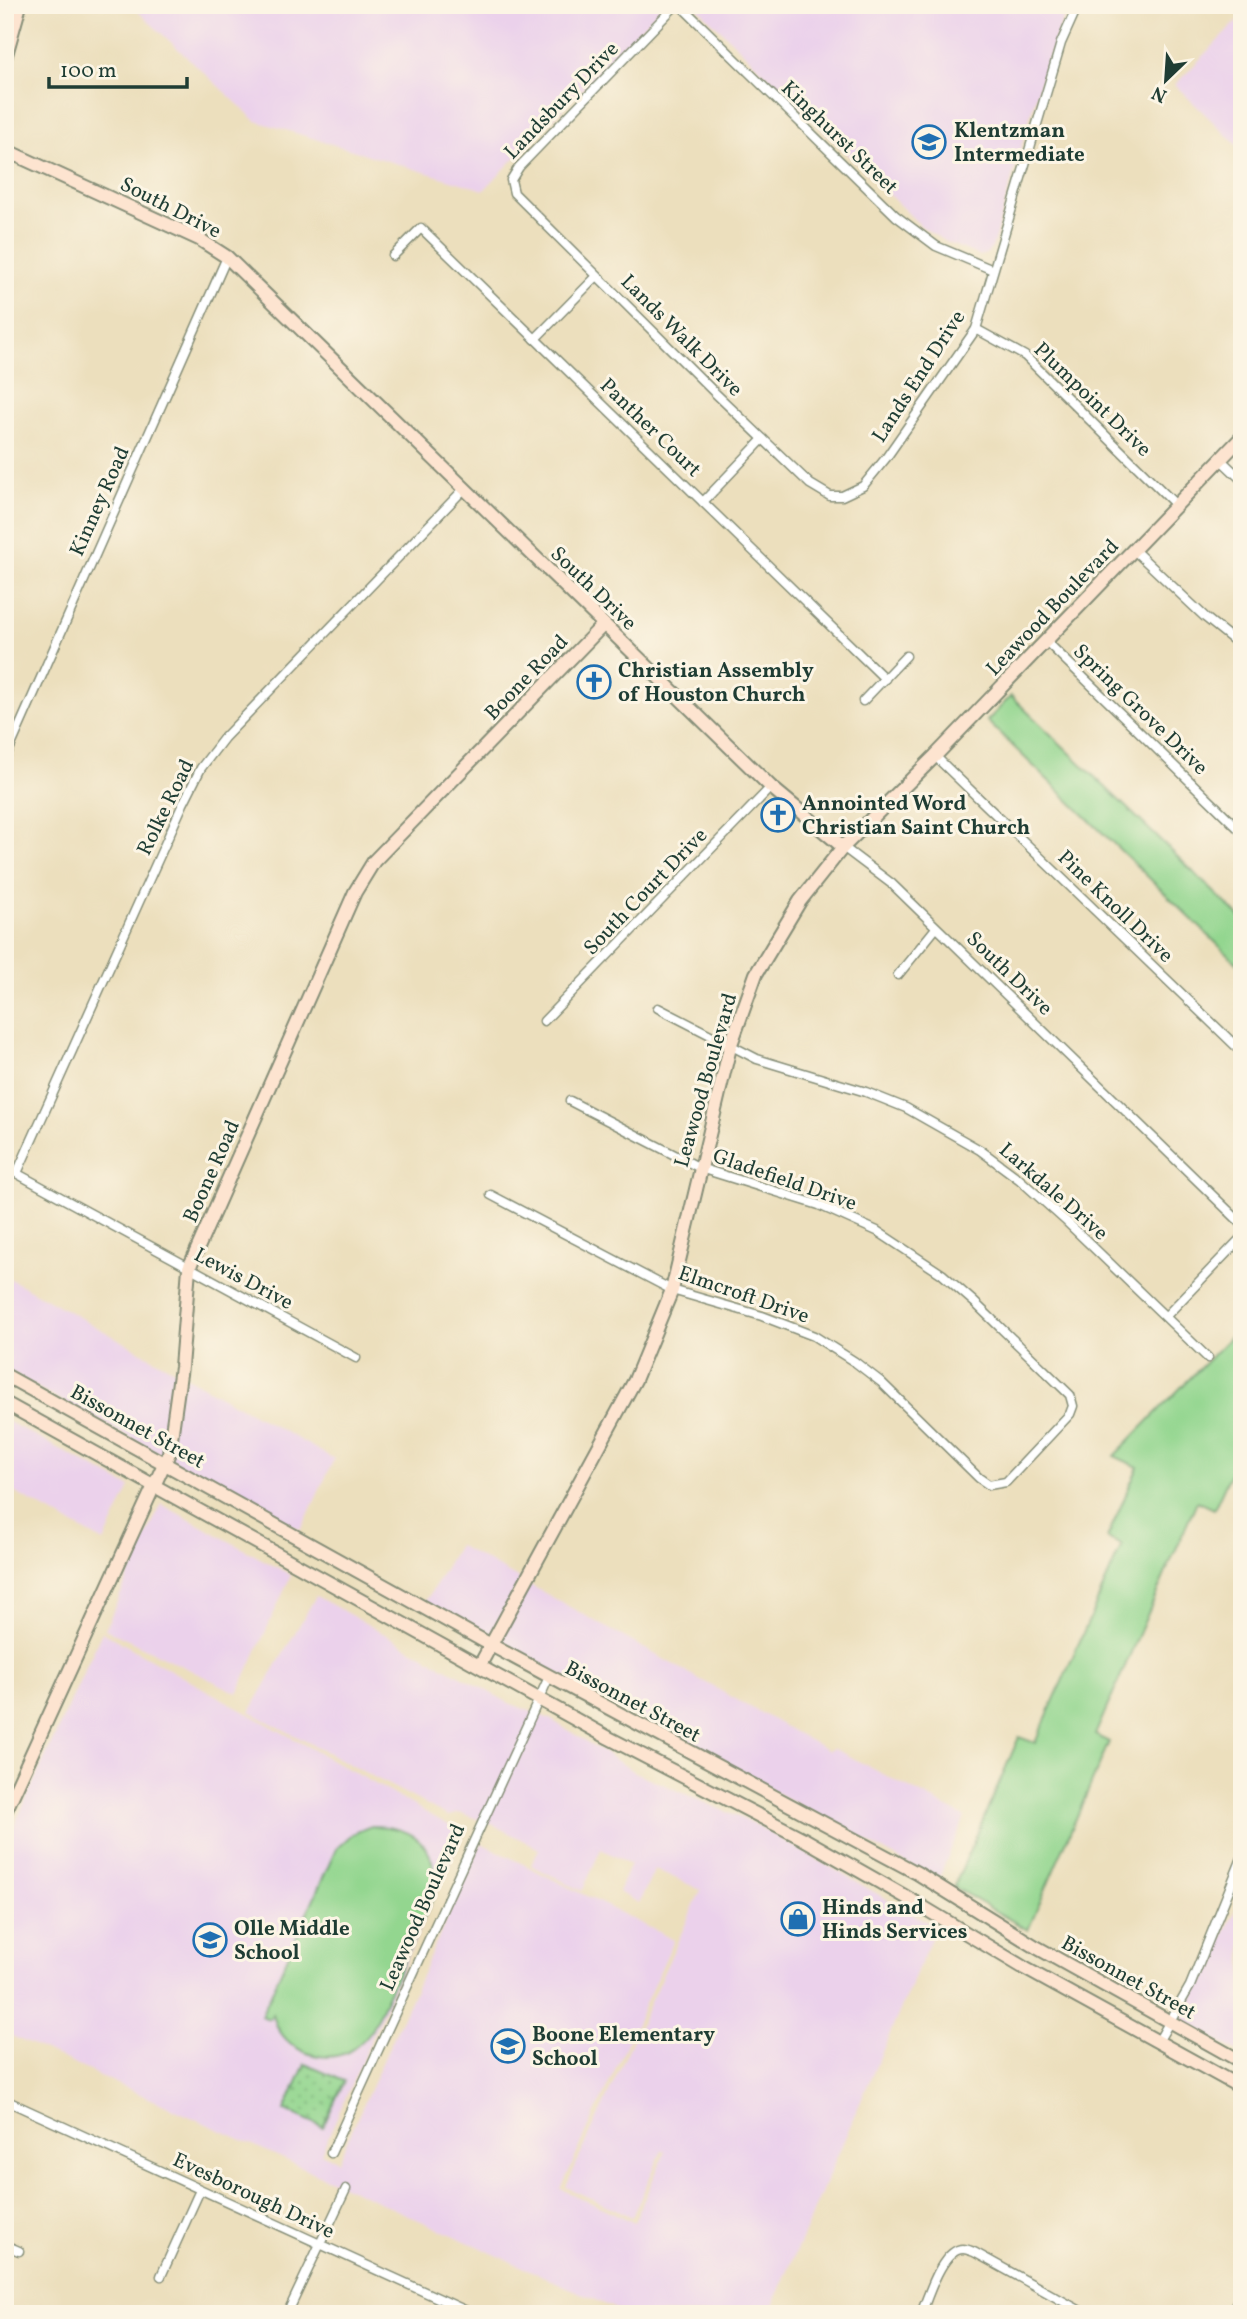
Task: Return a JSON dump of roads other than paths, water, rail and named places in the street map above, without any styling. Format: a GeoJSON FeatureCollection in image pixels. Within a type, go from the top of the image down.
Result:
{"type":"FeatureCollection","features":[{"type":"Feature","properties":{"kind":"street"},"geometry":{"type":"LineString","coordinates":[[5,58],[9,22],[20,5]]}},
{"type":"Feature","properties":{"kind":"street","name":"Landsbury Drive"},"geometry":{"type":"LineString","coordinates":[[514,193],[511,180],[519,167],[678,5]]}},
{"type":"Feature","properties":{"kind":"street","name":"Kinghurst Street"},"geometry":{"type":"LineString","coordinates":[[678,5],[896,215],[936,246],[993,270]]}},
{"type":"Feature","properties":{"kind":"street","name":"Lands End Drive"},"geometry":{"type":"LineString","coordinates":[[830,496],[842,496],[863,486],[886,458],[976,329],[1058,54],[1078,5]]}},
{"type":"Feature","properties":{"kind":"street","name":"South Drive"},"geometry":{"type":"LineString","coordinates":[[5,150],[199,239],[227,257],[771,787],[843,848],[892,884],[1242,1224]]}},
{"type":"Feature","properties":{"kind":"street","name":"Lands Walk Drive"},"geometry":{"type":"LineString","coordinates":[[514,193],[763,439],[810,484],[830,496]]}},
{"type":"Feature","properties":{"kind":"street","name":"Panther Court"},"geometry":{"type":"LineString","coordinates":[[393,256],[421,228],[885,679]]}},
{"type":"Feature","properties":{"kind":"street","name":"Kinney Road"},"geometry":{"type":"LineString","coordinates":[[5,759],[227,257]]}},
{"type":"Feature","properties":{"kind":"street"},"geometry":{"type":"LineString","coordinates":[[535,339],[597,275]]}},
{"type":"Feature","properties":{"kind":"street","name":"Plumpoint Drive"},"geometry":{"type":"LineString","coordinates":[[976,329],[1025,356],[1177,506]]}},
{"type":"Feature","properties":{"kind":"street","name":"Leawood Boulevard"},"geometry":{"type":"LineString","coordinates":[[480,1665],[635,1380],[672,1290],[730,1047],[756,974],[800,901],[843,848],[1242,437]]}},
{"type":"Feature","properties":{"kind":"street"},"geometry":{"type":"LineString","coordinates":[[703,502],[763,439]]}},
{"type":"Feature","properties":{"kind":"street"},"geometry":{"type":"LineString","coordinates":[[1220,459],[1242,480]]}},
{"type":"Feature","properties":{"kind":"street","name":"Rolke Road"},"geometry":{"type":"LineString","coordinates":[[17,1173],[201,768],[224,738],[465,488]]}},
{"type":"Feature","properties":{"kind":"street"},"geometry":{"type":"LineString","coordinates":[[1134,550],[1242,648]]}},
{"type":"Feature","properties":{"kind":"street","name":"Boone Road"},"geometry":{"type":"LineString","coordinates":[[5,1812],[169,1453],[181,1367],[189,1268],[355,892],[374,861],[603,625]]}},
{"type":"Feature","properties":{"kind":"street","name":"Spring Grove Drive"},"geometry":{"type":"LineString","coordinates":[[1046,641],[1242,832]]}},
{"type":"Feature","properties":{"kind":"street"},"geometry":{"type":"LineString","coordinates":[[863,701],[906,656]]}},
{"type":"Feature","properties":{"kind":"street","name":"Pine Knoll Drive"},"geometry":{"type":"LineString","coordinates":[[935,756],[1242,1052]]}},
{"type":"Feature","properties":{"kind":"street","name":"South Court Drive"},"geometry":{"type":"LineString","coordinates":[[544,1021],[771,787]]}},
{"type":"Feature","properties":{"kind":"street"},"geometry":{"type":"LineString","coordinates":[[898,975],[936,928]]}},
{"type":"Feature","properties":{"kind":"street","name":"Larkdale Drive"},"geometry":{"type":"LineString","coordinates":[[658,1008],[757,1059],[866,1092],[906,1108],[980,1150],[1019,1179],[1208,1358]]}},
{"type":"Feature","properties":{"kind":"street","name":"Gladefield Drive"},"geometry":{"type":"LineString","coordinates":[[570,1101],[700,1168],[819,1205],[877,1231],[942,1274],[1069,1395],[1073,1406],[1070,1414],[1006,1482],[989,1485],[961,1460]]}},
{"type":"Feature","properties":{"kind":"street","name":"Lewis Drive"},"geometry":{"type":"LineString","coordinates":[[5,1167],[356,1358]]}},
{"type":"Feature","properties":{"kind":"street","name":"Elmcroft Drive"},"geometry":{"type":"LineString","coordinates":[[491,1195],[672,1290],[762,1316],[814,1336],[881,1382],[961,1460]]}},
{"type":"Feature","properties":{"kind":"street"},"geometry":{"type":"LineString","coordinates":[[1166,1316],[1242,1237]]}},
{"type":"Feature","properties":{"kind":"street","name":"Bissonnet Street"},"geometry":{"type":"LineString","coordinates":[[5,1375],[491,1646],[917,1874],[1036,1947],[1242,2062]]}},
{"type":"Feature","properties":{"kind":"street","name":"Bissonnet Street"},"geometry":{"type":"LineString","coordinates":[[5,1403],[690,1780],[802,1838],[1026,1969],[1242,2088]]}},
{"type":"Feature","properties":{"kind":"street","name":"Leawood Boulevard"},"geometry":{"type":"LineString","coordinates":[[331,2153],[549,1677]]}},
{"type":"Feature","properties":{"kind":"street"},"geometry":{"type":"LineString","coordinates":[[690,1780],[699,1758]]}},
{"type":"Feature","properties":{"kind":"street"},"geometry":{"type":"LineString","coordinates":[[1158,2042],[1190,1986],[1242,1858]]}},
{"type":"Feature","properties":{"kind":"street","name":"Evesborough Drive"},"geometry":{"type":"LineString","coordinates":[[5,2100],[473,2314]]}},
{"type":"Feature","properties":{"kind":"street"},"geometry":{"type":"LineString","coordinates":[[288,2314],[346,2189]]}},
{"type":"Feature","properties":{"kind":"street"},"geometry":{"type":"LineString","coordinates":[[161,2276],[200,2190]]}},
{"type":"Feature","properties":{"kind":"street"},"geometry":{"type":"LineString","coordinates":[[5,2245],[19,2251]]}},
{"type":"Feature","properties":{"kind":"street"},"geometry":{"type":"LineString","coordinates":[[920,2314],[943,2264],[950,2254],[962,2249],[974,2252],[1086,2314]]}},
{"type":"Feature","properties":{"kind":"street"},"geometry":{"type":"LineString","coordinates":[[1231,2314],[1242,2291]]}},
{"type":"Feature","properties":{"kind":"place","name":"Klentzman Intermediate"},"geometry":{"type":"Point","coordinates":[929,142]}},
{"type":"Feature","properties":{"kind":"place","name":"Christian Assembly of Houston Church"},"geometry":{"type":"Point","coordinates":[594,682]}},
{"type":"Feature","properties":{"kind":"place","name":"Annointed Word Christian Saint Church"},"geometry":{"type":"Point","coordinates":[778,815]}},
{"type":"Feature","properties":{"kind":"place","name":"Hinds and Hinds Services"},"geometry":{"type":"Point","coordinates":[798,1919]}},
{"type":"Feature","properties":{"kind":"place","name":"Olle Middle School"},"geometry":{"type":"Point","coordinates":[210,1940]}},
{"type":"Feature","properties":{"kind":"place","name":"Boone Elementary School"},"geometry":{"type":"Point","coordinates":[508,2046]}}]}
